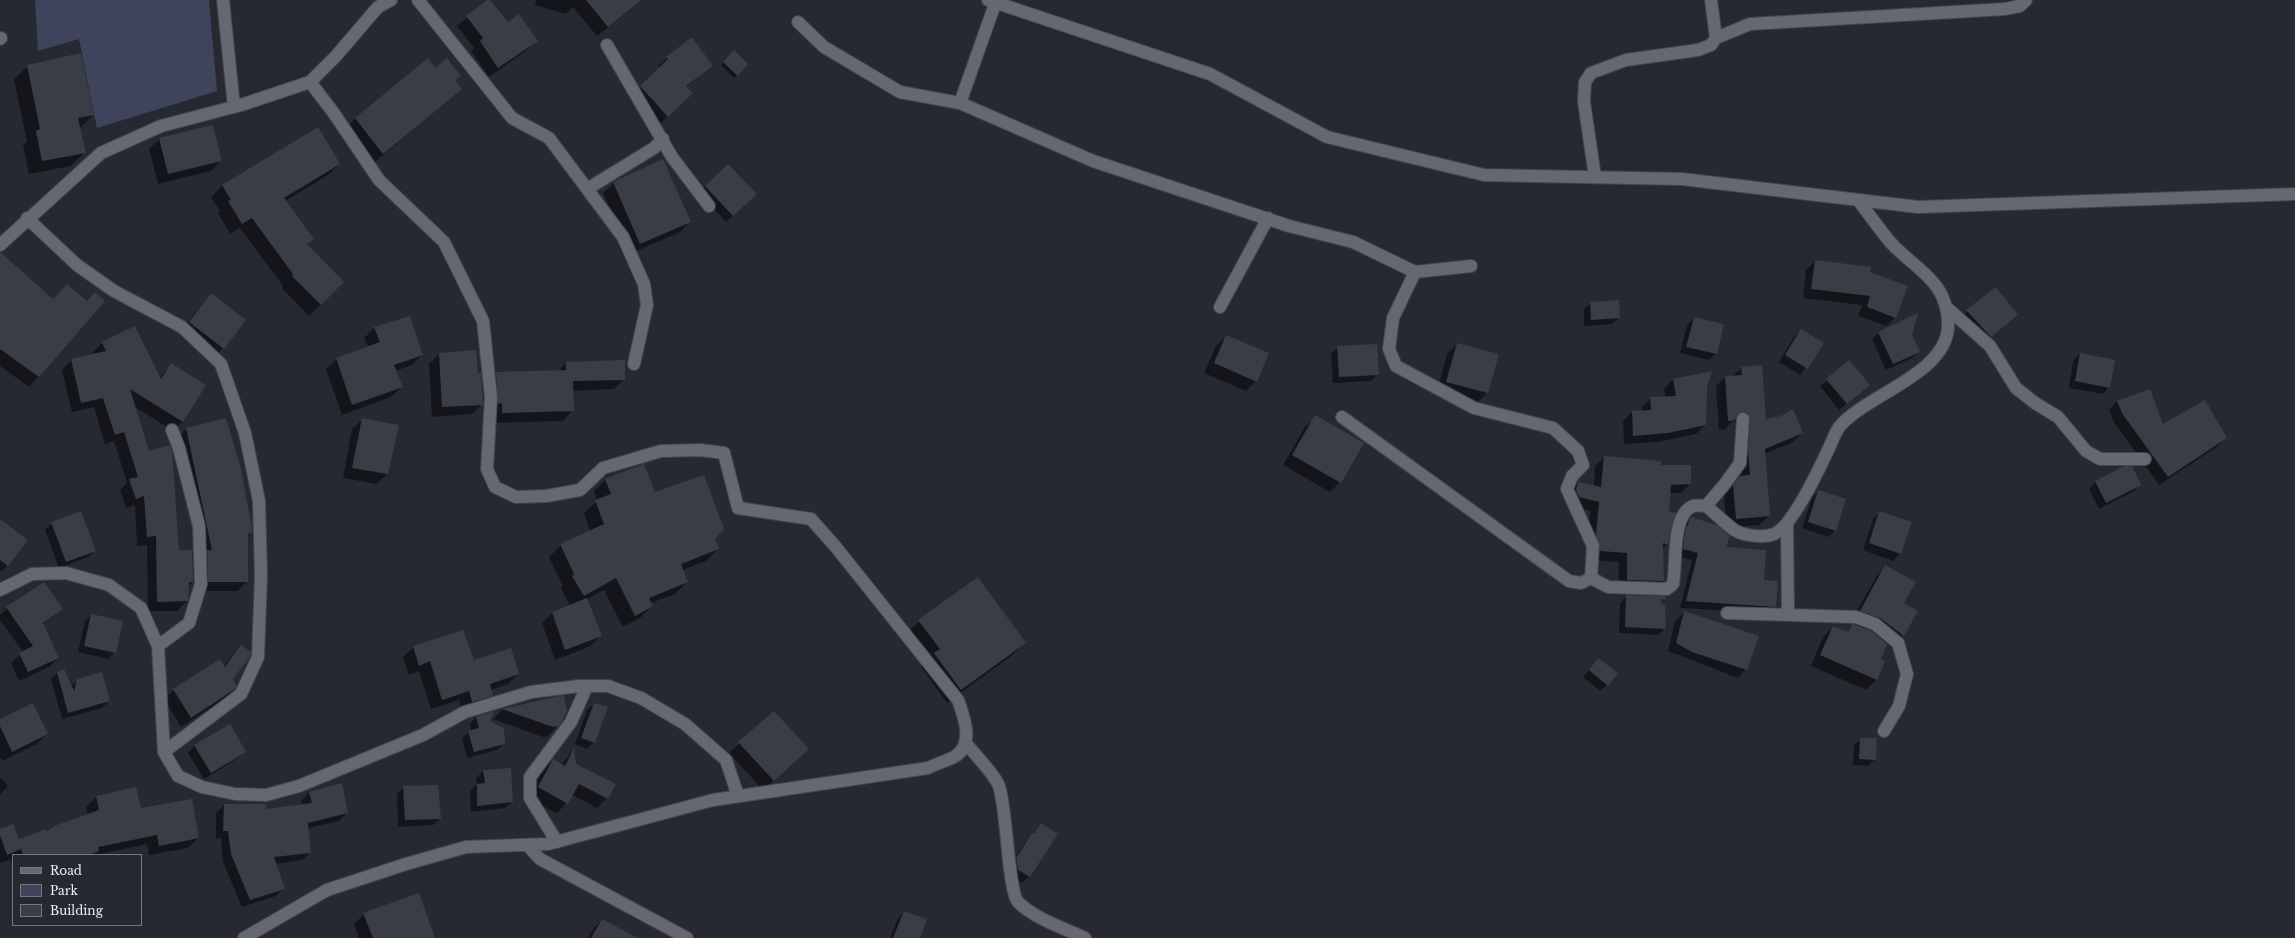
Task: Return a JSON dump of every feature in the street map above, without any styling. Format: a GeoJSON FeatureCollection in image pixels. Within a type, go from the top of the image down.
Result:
{"type":"FeatureCollection","features":[{"type":"Feature","properties":{"kind":"street"},"geometry":{"type":"LineString","coordinates":[[223,0],[234,107]]}},
{"type":"Feature","properties":{"kind":"street"},"geometry":{"type":"LineString","coordinates":[[0,245],[27,218],[100,154],[161,126],[234,107],[310,82],[336,56],[378,7],[391,0]]}},
{"type":"Feature","properties":{"kind":"street"},"geometry":{"type":"LineString","coordinates":[[418,0],[512,118],[549,138],[623,237],[644,284],[647,305],[634,364]]}},
{"type":"Feature","properties":{"kind":"street"},"geometry":{"type":"LineString","coordinates":[[1711,0],[1716,38]]}},
{"type":"Feature","properties":{"kind":"street"},"geometry":{"type":"LineString","coordinates":[[1595,177],[1584,102],[1585,82],[1591,73],[1626,60],[1698,50],[1711,45],[1716,38],[1750,24],[2005,9],[2020,6],[2026,0]]}},
{"type":"Feature","properties":{"kind":"street"},"geometry":{"type":"LineString","coordinates":[[960,103],[992,2],[1210,74],[1327,137],[1484,175],[1682,179],[1918,207],[2295,194]]}},
{"type":"Feature","properties":{"kind":"street"},"geometry":{"type":"LineString","coordinates":[[798,22],[824,47],[900,92],[960,103],[1093,161],[1268,218],[1353,242],[1415,272],[1471,266]]}},
{"type":"Feature","properties":{"kind":"street"},"geometry":{"type":"LineString","coordinates":[[607,45],[663,139],[672,157],[709,206]]}},
{"type":"Feature","properties":{"kind":"street"},"geometry":{"type":"LineString","coordinates":[[244,938],[327,890],[406,864],[466,847],[548,844],[713,800],[928,768],[955,756],[965,742],[967,726],[958,700],[835,546],[811,519],[738,508],[724,453],[700,450],[661,451],[602,468],[580,490],[546,496],[516,497],[495,488],[487,469],[491,397],[483,321],[444,242],[379,180],[333,112],[310,82]]}},
{"type":"Feature","properties":{"kind":"street"},"geometry":{"type":"LineString","coordinates":[[586,189],[654,148],[663,139]]}},
{"type":"Feature","properties":{"kind":"street"},"geometry":{"type":"LineString","coordinates":[[1591,578],[1608,587],[1667,589],[1673,584],[1676,568],[1678,526],[1683,514],[1694,506],[1706,506],[1736,531],[1758,536],[1775,534],[1787,524],[1813,483],[1840,426],[1864,407],[1920,371],[1941,348],[1948,328],[1946,307],[1940,291],[1920,267],[1892,243],[1858,200]]}},
{"type":"Feature","properties":{"kind":"street"},"geometry":{"type":"LineString","coordinates":[[27,218],[77,265],[114,291],[182,327],[221,364],[245,433],[259,501],[261,576],[258,657],[241,694],[164,752]]}},
{"type":"Feature","properties":{"kind":"street"},"geometry":{"type":"LineString","coordinates":[[1220,307],[1268,218]]}},
{"type":"Feature","properties":{"kind":"street"},"geometry":{"type":"LineString","coordinates":[[1415,272],[1393,318],[1389,349],[1396,366],[1474,408],[1553,428],[1578,450],[1583,466],[1572,476],[1567,489],[1593,546],[1591,578]]}},
{"type":"Feature","properties":{"kind":"street"},"geometry":{"type":"LineString","coordinates":[[1946,307],[1990,346],[2016,388],[2035,403],[2058,417],[2086,451],[2100,459],[2145,459]]}},
{"type":"Feature","properties":{"kind":"street"},"geometry":{"type":"LineString","coordinates":[[1342,417],[1569,581],[1581,583],[1591,578]]}},
{"type":"Feature","properties":{"kind":"street"},"geometry":{"type":"LineString","coordinates":[[1706,506],[1740,463],[1743,419]]}},
{"type":"Feature","properties":{"kind":"street"},"geometry":{"type":"LineString","coordinates":[[158,646],[189,623],[201,584],[199,526],[180,448],[172,430]]}},
{"type":"Feature","properties":{"kind":"street"},"geometry":{"type":"LineString","coordinates":[[1787,524],[1788,615]]}},
{"type":"Feature","properties":{"kind":"street"},"geometry":{"type":"LineString","coordinates":[[0,590],[32,574],[66,574],[109,585],[141,608],[158,646],[164,752],[178,776],[202,787],[235,794],[266,795],[299,786],[423,735],[466,712],[531,692],[587,686],[608,686],[641,698],[685,724],[726,760],[738,796]]}},
{"type":"Feature","properties":{"kind":"street"},"geometry":{"type":"LineString","coordinates":[[1727,613],[1856,617],[1875,624],[1898,643],[1907,674],[1899,706],[1884,731]]}},
{"type":"Feature","properties":{"kind":"street"},"geometry":{"type":"LineString","coordinates":[[557,842],[530,798],[530,777],[571,722],[587,686]]}},
{"type":"Feature","properties":{"kind":"street"},"geometry":{"type":"LineString","coordinates":[[965,742],[998,784],[1005,817],[1012,879],[1017,900],[1028,910],[1085,938]]}},
{"type":"Feature","properties":{"kind":"street"},"geometry":{"type":"LineString","coordinates":[[527,845],[540,859],[687,938]]}},
{"type":"Feature","properties":{"kind":"green space"},"geometry":{"type":"Polygon","coordinates":[[[35,0],[209,0],[217,91],[97,128],[79,39],[38,51],[35,0]]]}},
{"type":"Feature","properties":{"kind":"building"},"geometry":{"type":"Polygon","coordinates":[[[487,0],[490,0],[508,22],[519,14],[538,41],[498,68],[480,41],[483,38],[466,16],[487,0]]]}},
{"type":"Feature","properties":{"kind":"building"},"geometry":{"type":"Polygon","coordinates":[[[586,0],[642,0],[608,27],[586,0]]]}},
{"type":"Feature","properties":{"kind":"building"},"geometry":{"type":"Polygon","coordinates":[[[692,37],[713,66],[686,86],[693,93],[668,117],[640,86],[668,59],[666,57],[692,37]]]}},
{"type":"Feature","properties":{"kind":"building"},"geometry":{"type":"Polygon","coordinates":[[[734,50],[748,64],[738,76],[723,62],[734,50]]]}},
{"type":"Feature","properties":{"kind":"building"},"geometry":{"type":"Polygon","coordinates":[[[81,53],[94,115],[78,118],[86,153],[42,161],[36,131],[40,129],[27,65],[81,53]]]}},
{"type":"Feature","properties":{"kind":"building"},"geometry":{"type":"Polygon","coordinates":[[[428,58],[435,68],[447,58],[461,76],[455,80],[462,89],[383,154],[355,118],[428,58]]]}},
{"type":"Feature","properties":{"kind":"building"},"geometry":{"type":"Polygon","coordinates":[[[213,125],[222,161],[168,174],[159,138],[213,125]]]}},
{"type":"Feature","properties":{"kind":"building"},"geometry":{"type":"Polygon","coordinates":[[[318,127],[340,164],[284,198],[314,239],[307,244],[344,282],[321,305],[292,276],[293,274],[252,218],[242,224],[228,201],[231,200],[222,185],[318,127]]]}},
{"type":"Feature","properties":{"kind":"building"},"geometry":{"type":"Polygon","coordinates":[[[663,159],[691,222],[640,244],[613,182],[663,159]]]}},
{"type":"Feature","properties":{"kind":"building"},"geometry":{"type":"Polygon","coordinates":[[[728,164],[757,194],[733,216],[705,186],[728,164]]]}},
{"type":"Feature","properties":{"kind":"building"},"geometry":{"type":"Polygon","coordinates":[[[0,252],[53,299],[67,284],[87,301],[95,292],[105,301],[39,377],[0,349],[0,252]]]}},
{"type":"Feature","properties":{"kind":"building"},"geometry":{"type":"Polygon","coordinates":[[[1815,260],[1871,267],[1870,272],[1908,286],[1896,318],[1867,307],[1870,296],[1811,289],[1815,260]]]}},
{"type":"Feature","properties":{"kind":"building"},"geometry":{"type":"Polygon","coordinates":[[[1996,287],[2018,315],[1991,337],[1966,310],[1996,287]]]}},
{"type":"Feature","properties":{"kind":"building"},"geometry":{"type":"Polygon","coordinates":[[[211,293],[246,320],[224,349],[189,322],[211,293]]]}},
{"type":"Feature","properties":{"kind":"building"},"geometry":{"type":"Polygon","coordinates":[[[1619,300],[1620,318],[1591,320],[1590,302],[1619,300]]]}},
{"type":"Feature","properties":{"kind":"building"},"geometry":{"type":"Polygon","coordinates":[[[1918,313],[1912,335],[1920,352],[1893,364],[1878,332],[1918,313]]]}},
{"type":"Feature","properties":{"kind":"building"},"geometry":{"type":"Polygon","coordinates":[[[410,316],[423,355],[394,365],[403,387],[352,405],[336,358],[380,342],[374,327],[410,316]]]}},
{"type":"Feature","properties":{"kind":"building"},"geometry":{"type":"Polygon","coordinates":[[[1694,317],[1724,324],[1717,354],[1686,347],[1694,317]]]}},
{"type":"Feature","properties":{"kind":"building"},"geometry":{"type":"Polygon","coordinates":[[[135,326],[161,379],[171,363],[206,385],[183,422],[130,389],[149,451],[170,445],[172,450],[179,550],[192,550],[193,582],[189,582],[188,601],[157,602],[156,536],[147,537],[144,496],[136,499],[129,479],[138,477],[124,432],[115,435],[103,398],[81,403],[71,359],[106,351],[102,342],[135,326]]]}},
{"type":"Feature","properties":{"kind":"building"},"geometry":{"type":"Polygon","coordinates":[[[1801,329],[1824,343],[1808,369],[1785,355],[1801,329]]]}},
{"type":"Feature","properties":{"kind":"building"},"geometry":{"type":"Polygon","coordinates":[[[1226,335],[1269,353],[1257,382],[1214,363],[1226,335]]]}},
{"type":"Feature","properties":{"kind":"building"},"geometry":{"type":"Polygon","coordinates":[[[1457,343],[1499,354],[1488,393],[1446,382],[1457,343]]]}},
{"type":"Feature","properties":{"kind":"building"},"geometry":{"type":"Polygon","coordinates":[[[1377,344],[1379,375],[1339,377],[1337,346],[1377,344]]]}},
{"type":"Feature","properties":{"kind":"building"},"geometry":{"type":"Polygon","coordinates":[[[476,350],[478,373],[481,373],[483,405],[442,407],[439,353],[476,350]]]}},
{"type":"Feature","properties":{"kind":"building"},"geometry":{"type":"Polygon","coordinates":[[[2080,353],[2115,360],[2110,388],[2075,381],[2080,353]]]}},
{"type":"Feature","properties":{"kind":"building"},"geometry":{"type":"Polygon","coordinates":[[[625,360],[625,380],[573,381],[574,411],[502,413],[502,403],[498,404],[496,372],[566,370],[566,362],[625,360]]]}},
{"type":"Feature","properties":{"kind":"building"},"geometry":{"type":"Polygon","coordinates":[[[1849,360],[1870,385],[1847,404],[1826,379],[1849,360]]]}},
{"type":"Feature","properties":{"kind":"building"},"geometry":{"type":"Polygon","coordinates":[[[1762,365],[1766,420],[1779,415],[1776,419],[1793,409],[1803,433],[1765,449],[1770,516],[1736,519],[1733,485],[1740,476],[1750,475],[1748,450],[1750,419],[1747,413],[1743,412],[1737,415],[1735,420],[1728,421],[1725,376],[1742,375],[1741,367],[1762,365]]]}},
{"type":"Feature","properties":{"kind":"building"},"geometry":{"type":"Polygon","coordinates":[[[1712,371],[1707,387],[1706,425],[1668,433],[1633,436],[1632,411],[1651,410],[1650,397],[1676,396],[1673,379],[1712,371]]]}},
{"type":"Feature","properties":{"kind":"building"},"geometry":{"type":"Polygon","coordinates":[[[2150,389],[2163,424],[2205,400],[2227,438],[2168,477],[2122,413],[2117,401],[2150,389]]]}},
{"type":"Feature","properties":{"kind":"building"},"geometry":{"type":"Polygon","coordinates":[[[1315,415],[1364,443],[1341,483],[1292,455],[1315,415]]]}},
{"type":"Feature","properties":{"kind":"building"},"geometry":{"type":"Polygon","coordinates":[[[226,418],[241,469],[252,528],[252,532],[248,534],[248,582],[208,582],[207,550],[212,550],[186,428],[226,418]]]}},
{"type":"Feature","properties":{"kind":"building"},"geometry":{"type":"Polygon","coordinates":[[[362,418],[399,425],[388,474],[352,468],[362,418]]]}},
{"type":"Feature","properties":{"kind":"building"},"geometry":{"type":"Polygon","coordinates":[[[1604,456],[1661,461],[1661,465],[1691,465],[1691,484],[1671,485],[1669,511],[1676,513],[1671,527],[1668,545],[1663,543],[1664,581],[1627,580],[1627,553],[1600,551],[1596,535],[1599,502],[1579,497],[1576,490],[1578,482],[1601,487],[1604,456]]]}},
{"type":"Feature","properties":{"kind":"building"},"geometry":{"type":"Polygon","coordinates":[[[644,464],[655,492],[704,475],[724,529],[715,539],[719,549],[681,564],[688,582],[649,598],[653,606],[635,616],[616,578],[584,596],[572,576],[574,574],[560,544],[604,524],[595,500],[611,494],[605,479],[644,464]]]}},
{"type":"Feature","properties":{"kind":"building"},"geometry":{"type":"Polygon","coordinates":[[[2124,466],[2132,466],[2141,485],[2106,503],[2095,481],[2124,466]]]}},
{"type":"Feature","properties":{"kind":"building"},"geometry":{"type":"Polygon","coordinates":[[[1818,490],[1846,499],[1836,531],[1808,522],[1818,490]]]}},
{"type":"Feature","properties":{"kind":"building"},"geometry":{"type":"Polygon","coordinates":[[[81,511],[96,551],[66,562],[51,522],[81,511]]]}},
{"type":"Feature","properties":{"kind":"building"},"geometry":{"type":"Polygon","coordinates":[[[1879,511],[1912,522],[1901,554],[1869,543],[1879,511]]]}},
{"type":"Feature","properties":{"kind":"building"},"geometry":{"type":"Polygon","coordinates":[[[1691,517],[1717,525],[1730,536],[1726,547],[1766,550],[1764,580],[1778,581],[1776,607],[1686,601],[1698,553],[1683,549],[1685,531],[1691,517]]]}},
{"type":"Feature","properties":{"kind":"building"},"geometry":{"type":"Polygon","coordinates":[[[0,519],[28,540],[8,566],[0,560],[0,519]]]}},
{"type":"Feature","properties":{"kind":"building"},"geometry":{"type":"Polygon","coordinates":[[[1885,565],[1916,582],[1904,603],[1918,611],[1904,636],[1880,618],[1860,611],[1885,565]]]}},
{"type":"Feature","properties":{"kind":"building"},"geometry":{"type":"Polygon","coordinates":[[[978,577],[1026,643],[961,690],[934,653],[940,649],[918,620],[978,577]]]}},
{"type":"Feature","properties":{"kind":"building"},"geometry":{"type":"Polygon","coordinates":[[[44,582],[63,609],[43,623],[59,658],[28,672],[19,653],[33,646],[6,607],[44,582]]]}},
{"type":"Feature","properties":{"kind":"building"},"geometry":{"type":"Polygon","coordinates":[[[1626,595],[1665,596],[1665,600],[1662,599],[1661,604],[1665,605],[1666,629],[1625,627],[1626,595]]]}},
{"type":"Feature","properties":{"kind":"building"},"geometry":{"type":"Polygon","coordinates":[[[587,598],[602,636],[565,650],[552,612],[587,598]]]}},
{"type":"Feature","properties":{"kind":"building"},"geometry":{"type":"Polygon","coordinates":[[[1684,611],[1759,636],[1747,670],[1692,652],[1676,643],[1684,611]]]}},
{"type":"Feature","properties":{"kind":"building"},"geometry":{"type":"Polygon","coordinates":[[[91,614],[123,621],[116,653],[84,646],[91,614]]]}},
{"type":"Feature","properties":{"kind":"building"},"geometry":{"type":"Polygon","coordinates":[[[1853,624],[1871,631],[1887,644],[1881,659],[1885,661],[1877,680],[1820,655],[1833,626],[1848,632],[1853,624]]]}},
{"type":"Feature","properties":{"kind":"building"},"geometry":{"type":"Polygon","coordinates":[[[463,630],[474,660],[511,648],[519,674],[490,684],[493,696],[472,702],[469,691],[442,700],[430,661],[419,666],[413,646],[463,630]]]}},
{"type":"Feature","properties":{"kind":"building"},"geometry":{"type":"Polygon","coordinates":[[[241,645],[251,652],[251,655],[233,679],[237,686],[235,689],[191,718],[173,689],[220,659],[225,667],[241,645]]]}},
{"type":"Feature","properties":{"kind":"building"},"geometry":{"type":"Polygon","coordinates":[[[1598,658],[1618,673],[1608,686],[1589,670],[1598,658]]]}},
{"type":"Feature","properties":{"kind":"building"},"geometry":{"type":"Polygon","coordinates":[[[64,669],[74,691],[77,679],[102,672],[110,701],[68,713],[57,672],[64,669]]]}},
{"type":"Feature","properties":{"kind":"building"},"geometry":{"type":"Polygon","coordinates":[[[564,695],[567,712],[559,726],[553,727],[502,709],[564,695]]]}},
{"type":"Feature","properties":{"kind":"building"},"geometry":{"type":"Polygon","coordinates":[[[33,703],[48,734],[12,752],[0,726],[0,719],[33,703]]]}},
{"type":"Feature","properties":{"kind":"building"},"geometry":{"type":"Polygon","coordinates":[[[594,703],[608,707],[595,743],[581,738],[594,703]]]}},
{"type":"Feature","properties":{"kind":"building"},"geometry":{"type":"Polygon","coordinates":[[[494,711],[490,721],[504,728],[505,744],[474,752],[468,731],[479,728],[476,717],[494,711]]]}},
{"type":"Feature","properties":{"kind":"building"},"geometry":{"type":"Polygon","coordinates":[[[774,711],[809,749],[774,781],[738,742],[774,711]]]}},
{"type":"Feature","properties":{"kind":"building"},"geometry":{"type":"Polygon","coordinates":[[[230,724],[246,752],[211,773],[194,745],[230,724]]]}},
{"type":"Feature","properties":{"kind":"building"},"geometry":{"type":"Polygon","coordinates":[[[1860,738],[1877,738],[1876,760],[1859,759],[1860,738]]]}},
{"type":"Feature","properties":{"kind":"building"},"geometry":{"type":"Polygon","coordinates":[[[574,748],[576,764],[616,784],[608,799],[579,784],[568,804],[538,787],[553,759],[565,766],[574,748]]]}},
{"type":"Feature","properties":{"kind":"building"},"geometry":{"type":"Polygon","coordinates":[[[511,768],[513,802],[477,806],[477,784],[485,783],[483,770],[511,768]]]}},
{"type":"Feature","properties":{"kind":"building"},"geometry":{"type":"Polygon","coordinates":[[[342,783],[348,813],[308,823],[311,853],[274,857],[285,889],[250,900],[231,854],[228,831],[223,831],[224,804],[266,804],[266,809],[312,803],[309,792],[342,783]]]}},
{"type":"Feature","properties":{"kind":"building"},"geometry":{"type":"Polygon","coordinates":[[[438,785],[441,819],[405,820],[403,786],[438,785]]]}},
{"type":"Feature","properties":{"kind":"building"},"geometry":{"type":"Polygon","coordinates":[[[136,787],[141,808],[192,799],[199,838],[159,846],[157,835],[98,847],[99,851],[92,854],[23,854],[21,849],[7,855],[0,835],[0,829],[13,824],[19,839],[46,829],[47,831],[54,826],[99,810],[96,796],[136,787]]]}},
{"type":"Feature","properties":{"kind":"building"},"geometry":{"type":"Polygon","coordinates":[[[1041,823],[1058,834],[1030,877],[1018,870],[1016,858],[1032,833],[1034,834],[1041,823]]]}},
{"type":"Feature","properties":{"kind":"building"},"geometry":{"type":"Polygon","coordinates":[[[419,893],[435,938],[373,938],[363,913],[419,893]]]}},
{"type":"Feature","properties":{"kind":"building"},"geometry":{"type":"Polygon","coordinates":[[[904,911],[927,919],[920,938],[893,938],[904,911]]]}},
{"type":"Feature","properties":{"kind":"building"},"geometry":{"type":"Polygon","coordinates":[[[602,919],[638,938],[591,938],[602,919]]]}}]}
